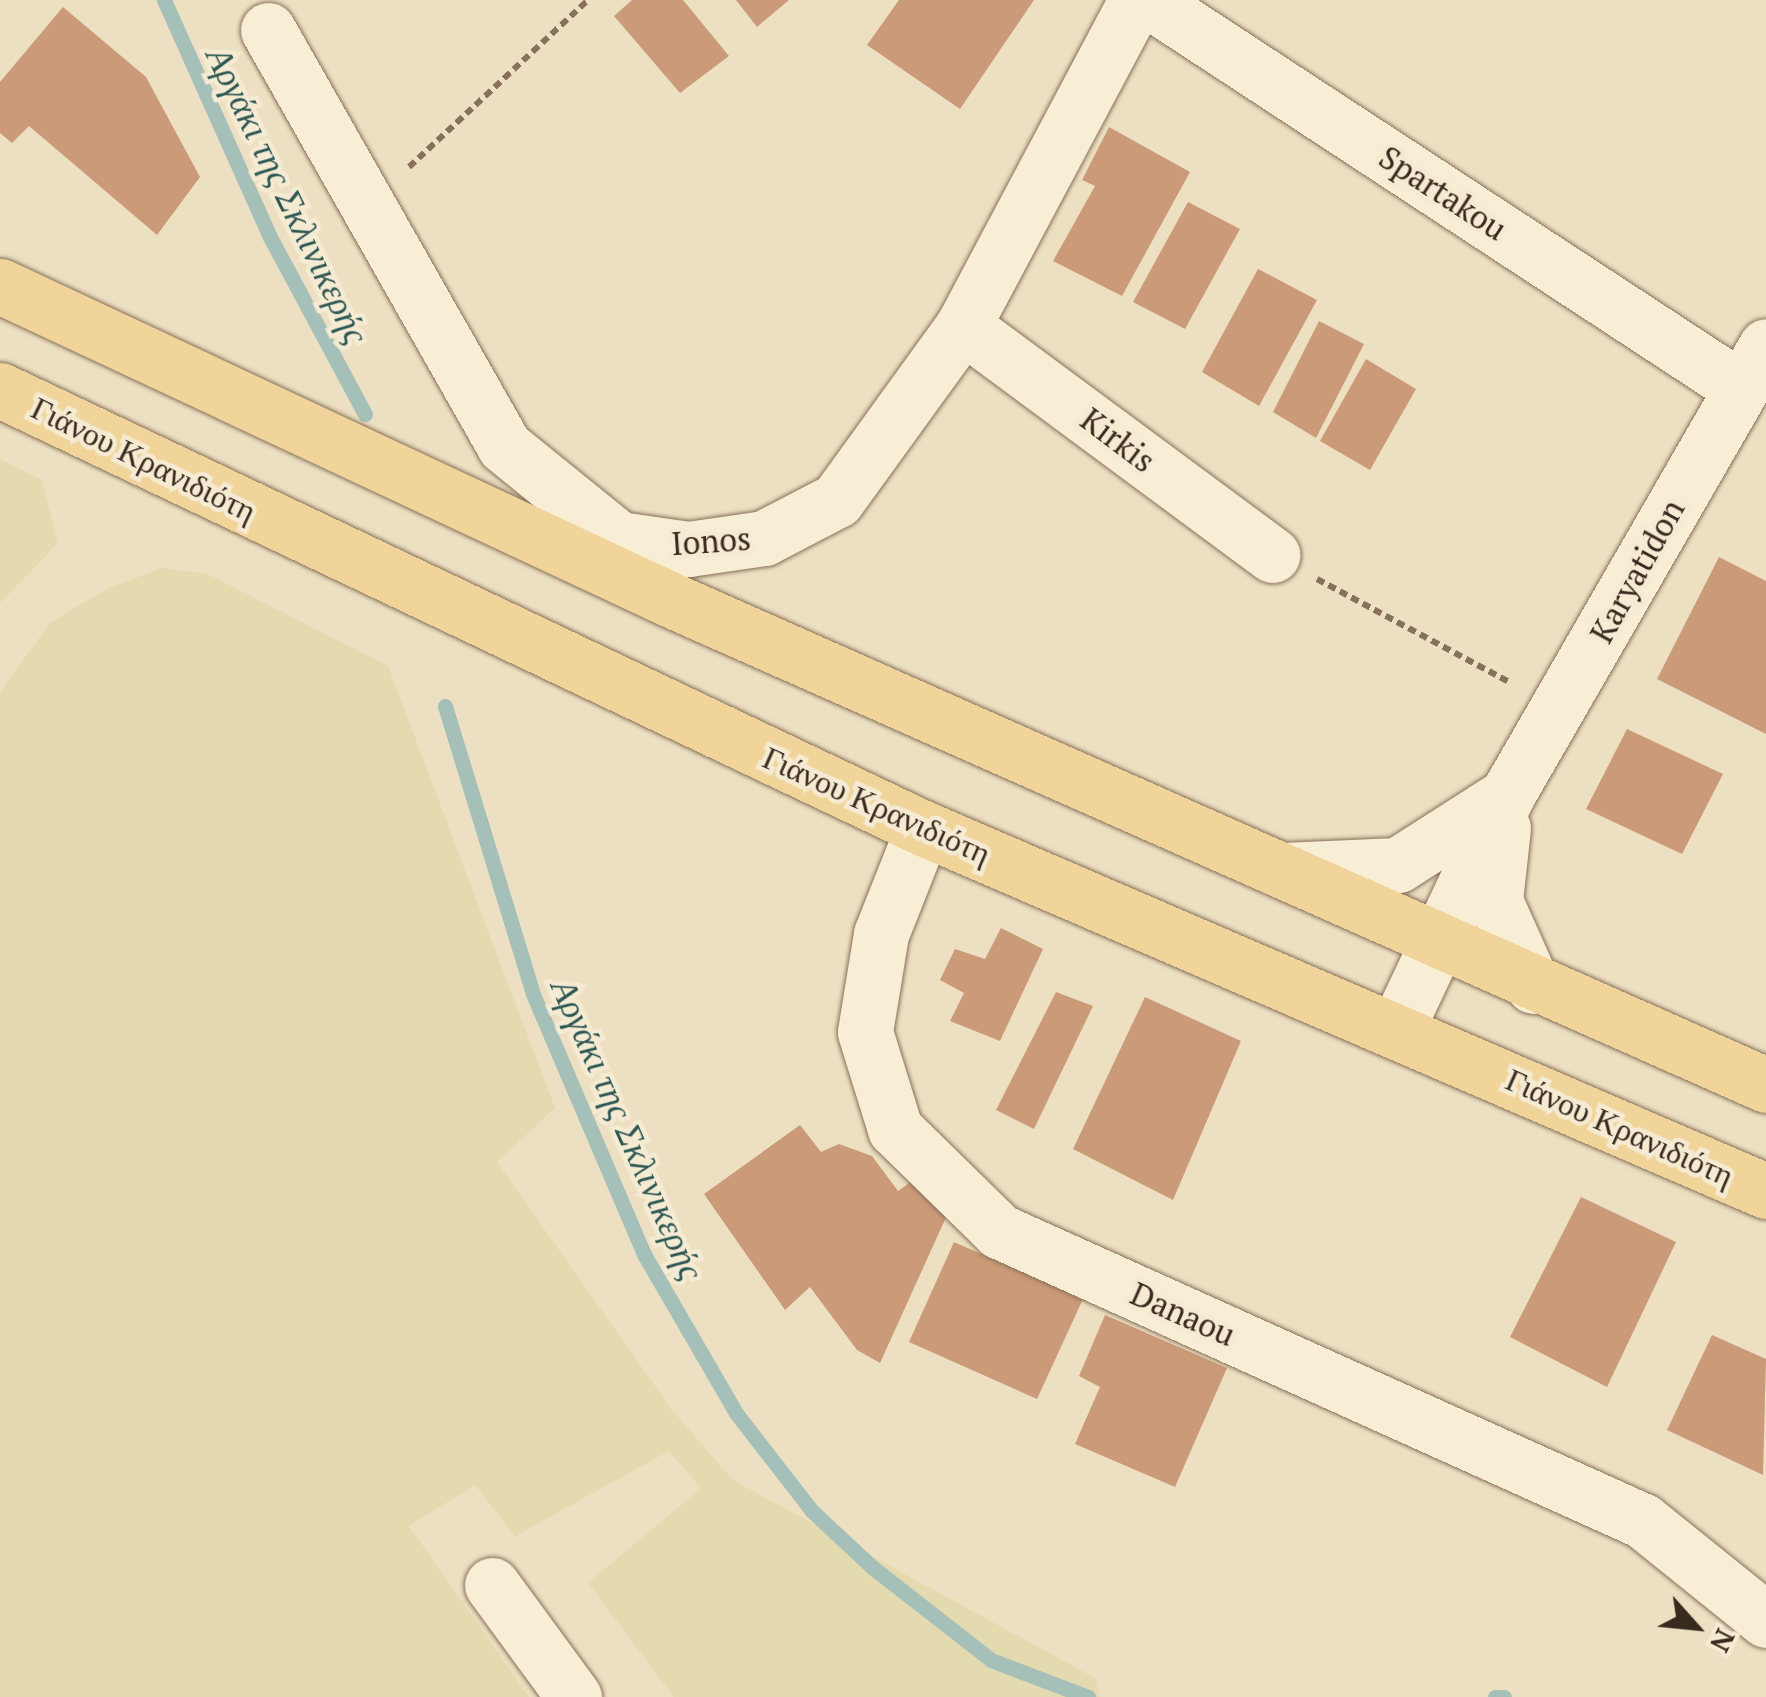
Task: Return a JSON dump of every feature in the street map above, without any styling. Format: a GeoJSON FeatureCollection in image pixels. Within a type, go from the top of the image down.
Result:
{"type":"FeatureCollection","features":[{"type":"Feature","properties":{"kind":"main road"},"geometry":{"type":"LineString","coordinates":[[0,286],[669,598],[1283,870],[1533,986],[1766,1085]]}},
{"type":"Feature","properties":{"kind":"main road","name":"Γιάνου Κρανιδιότη"},"geometry":{"type":"LineString","coordinates":[[0,390],[923,828],[1397,1028],[1766,1191]]}},
{"type":"Feature","properties":{"kind":"street","name":"Ionos"},"geometry":{"type":"LineString","coordinates":[[268,30],[372,202],[504,446],[619,539],[688,549],[764,538],[837,500],[964,326],[1136,0]]}},
{"type":"Feature","properties":{"kind":"street","name":"Spartakou"},"geometry":{"type":"LineString","coordinates":[[1148,0],[1752,366]]}},
{"type":"Feature","properties":{"kind":"street","name":"Kirkis"},"geometry":{"type":"LineString","coordinates":[[964,326],[1272,555]]}},
{"type":"Feature","properties":{"kind":"street","name":"Karyatidon"},"geometry":{"type":"LineString","coordinates":[[1397,1028],[1435,940],[1507,796],[1752,366]]}},
{"type":"Feature","properties":{"kind":"street","name":"Karyatidon"},"geometry":{"type":"LineString","coordinates":[[1283,870],[1398,865],[1507,796]]}},
{"type":"Feature","properties":{"kind":"street","name":"Karyatidon"},"geometry":{"type":"LineString","coordinates":[[1507,796],[1495,901],[1533,986]]}},
{"type":"Feature","properties":{"kind":"street","name":"Danaou"},"geometry":{"type":"LineString","coordinates":[[923,828],[880,934],[865,1032],[895,1128],[999,1231],[1643,1521],[1766,1620]]}},
{"type":"Feature","properties":{"kind":"street"},"geometry":{"type":"LineString","coordinates":[[492,1585],[574,1697]]}},
{"type":"Feature","properties":{"kind":"path"},"geometry":{"type":"LineString","coordinates":[[372,202],[588,0]]}},
{"type":"Feature","properties":{"kind":"path"},"geometry":{"type":"LineString","coordinates":[[1272,555],[1558,708]]}},
{"type":"Feature","properties":{"kind":"shaded area"},"geometry":{"type":"Polygon","coordinates":[[[0,459],[42,480],[58,543],[0,603],[0,459]]]}},
{"type":"Feature","properties":{"kind":"shaded area"},"geometry":{"type":"Polygon","coordinates":[[[162,568],[208,574],[388,666],[555,1108],[497,1162],[672,1410],[733,1480],[1095,1678],[1100,1697],[674,1697],[588,1583],[701,1488],[669,1451],[515,1536],[475,1485],[409,1526],[529,1697],[0,1697],[0,692],[50,623],[106,589],[162,568]]]}},
{"type":"Feature","properties":{"kind":"building"},"geometry":{"type":"Polygon","coordinates":[[[632,0],[683,0],[729,56],[680,93],[614,16],[632,0]]]}},
{"type":"Feature","properties":{"kind":"building"},"geometry":{"type":"Polygon","coordinates":[[[736,0],[789,0],[757,27],[736,0]]]}},
{"type":"Feature","properties":{"kind":"building"},"geometry":{"type":"Polygon","coordinates":[[[899,0],[1034,0],[960,109],[867,45],[899,0]]]}},
{"type":"Feature","properties":{"kind":"building"},"geometry":{"type":"Polygon","coordinates":[[[63,7],[146,77],[200,177],[157,235],[29,126],[12,143],[0,133],[0,82],[63,7]]]}},
{"type":"Feature","properties":{"kind":"building"},"geometry":{"type":"Polygon","coordinates":[[[1109,127],[1190,172],[1122,296],[1053,261],[1095,186],[1082,180],[1109,127]]]}},
{"type":"Feature","properties":{"kind":"building"},"geometry":{"type":"Polygon","coordinates":[[[1188,202],[1240,229],[1185,329],[1133,302],[1188,202]]]}},
{"type":"Feature","properties":{"kind":"building"},"geometry":{"type":"Polygon","coordinates":[[[1258,269],[1317,300],[1259,406],[1202,372],[1258,269]]]}},
{"type":"Feature","properties":{"kind":"building"},"geometry":{"type":"Polygon","coordinates":[[[1319,321],[1364,344],[1316,438],[1273,412],[1319,321]]]}},
{"type":"Feature","properties":{"kind":"building"},"geometry":{"type":"Polygon","coordinates":[[[1366,359],[1416,389],[1370,470],[1320,441],[1366,359]]]}},
{"type":"Feature","properties":{"kind":"building"},"geometry":{"type":"Polygon","coordinates":[[[1719,557],[1766,581],[1766,734],[1657,679],[1719,557]]]}},
{"type":"Feature","properties":{"kind":"building"},"geometry":{"type":"Polygon","coordinates":[[[1627,729],[1723,774],[1682,854],[1586,809],[1627,729]]]}},
{"type":"Feature","properties":{"kind":"building"},"geometry":{"type":"Polygon","coordinates":[[[1001,928],[1043,949],[1000,1041],[950,1021],[964,993],[940,980],[955,949],[985,959],[1001,928]]]}},
{"type":"Feature","properties":{"kind":"building"},"geometry":{"type":"Polygon","coordinates":[[[1056,992],[1093,1006],[1034,1129],[996,1110],[1056,992]]]}},
{"type":"Feature","properties":{"kind":"building"},"geometry":{"type":"Polygon","coordinates":[[[1145,997],[1241,1041],[1173,1200],[1073,1149],[1145,997]]]}},
{"type":"Feature","properties":{"kind":"building"},"geometry":{"type":"Polygon","coordinates":[[[800,1125],[821,1152],[839,1144],[872,1156],[898,1191],[912,1181],[953,1202],[880,1363],[857,1350],[810,1287],[785,1310],[704,1194],[800,1125]]]}},
{"type":"Feature","properties":{"kind":"building"},"geometry":{"type":"Polygon","coordinates":[[[1581,1197],[1676,1242],[1607,1387],[1510,1337],[1581,1197]]]}},
{"type":"Feature","properties":{"kind":"building"},"geometry":{"type":"Polygon","coordinates":[[[954,1242],[1083,1299],[1037,1399],[909,1342],[954,1242]]]}},
{"type":"Feature","properties":{"kind":"building"},"geometry":{"type":"Polygon","coordinates":[[[1105,1315],[1227,1368],[1175,1487],[1075,1444],[1100,1387],[1079,1376],[1105,1315]]]}},
{"type":"Feature","properties":{"kind":"building"},"geometry":{"type":"Polygon","coordinates":[[[1712,1335],[1766,1359],[1763,1475],[1667,1430],[1712,1335]]]}},
{"type":"Feature","properties":{"kind":"waterway","name":"Αργάκι της Σκλινικερής"},"geometry":{"type":"LineString","coordinates":[[164,0],[270,237],[365,414]]}},
{"type":"Feature","properties":{"kind":"waterway","name":"Αργάκι της Σκλινικερής"},"geometry":{"type":"LineString","coordinates":[[445,706],[533,994],[645,1256],[736,1413],[812,1511],[872,1567],[991,1660],[1088,1697]]}},
{"type":"Feature","properties":{"kind":"waterway","name":"Αργάκι της Σκλινικερής"},"geometry":{"type":"LineString","coordinates":[[1495,1697],[1504,1697]]}}]}
